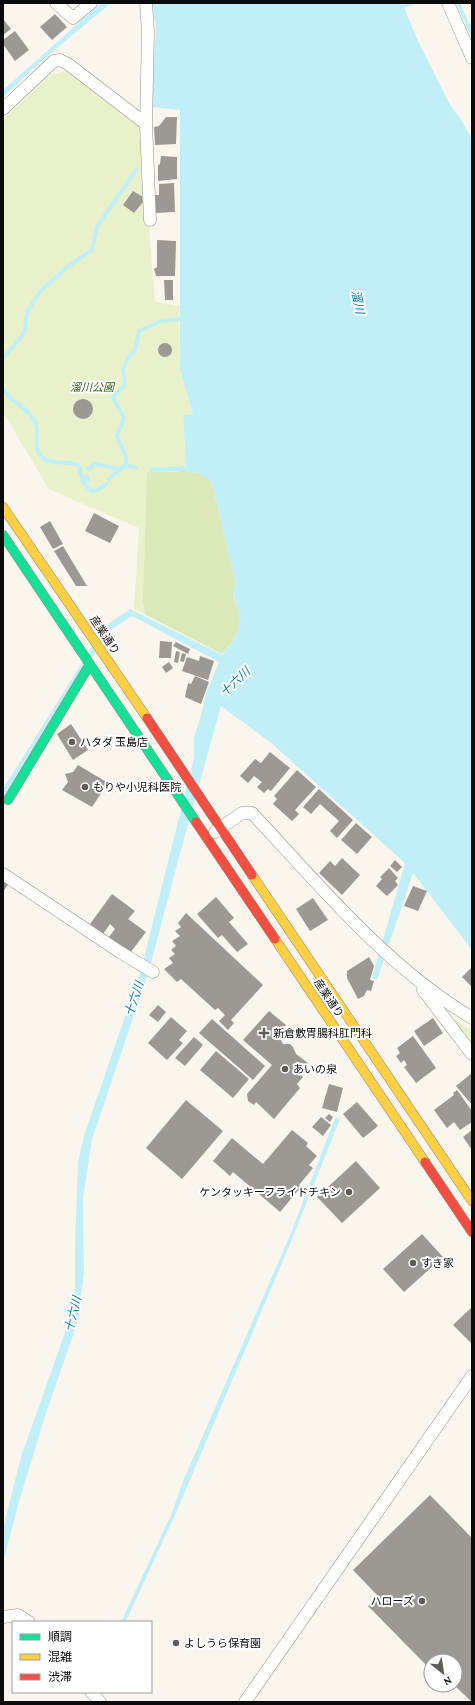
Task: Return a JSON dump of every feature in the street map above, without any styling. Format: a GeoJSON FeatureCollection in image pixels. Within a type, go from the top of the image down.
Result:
{"type":"FeatureCollection","features":[{"type":"Feature","properties":{"kind":"street"},"geometry":{"type":"LineString","coordinates":[[56,3],[73,18],[91,3]]}},
{"type":"Feature","properties":{"kind":"street"},"geometry":{"type":"LineString","coordinates":[[146,3],[148,31],[146,124],[150,220]]}},
{"type":"Feature","properties":{"kind":"street"},"geometry":{"type":"LineString","coordinates":[[448,3],[472,58]]}},
{"type":"Feature","properties":{"kind":"street"},"geometry":{"type":"LineString","coordinates":[[3,110],[54,61],[60,60],[68,64],[146,124]]}},
{"type":"Feature","properties":{"kind":"street","name":"産業通り"},"geometry":{"type":"LineString","coordinates":[[3,507],[187,776],[472,1201]]}},
{"type":"Feature","properties":{"kind":"street"},"geometry":{"type":"LineString","coordinates":[[3,535],[90,664],[5,803]]}},
{"type":"Feature","properties":{"kind":"street","name":"産業通り"},"geometry":{"type":"LineString","coordinates":[[90,664],[472,1232]]}},
{"type":"Feature","properties":{"kind":"street"},"geometry":{"type":"LineString","coordinates":[[207,837],[242,813],[252,813],[359,927],[441,999],[472,1018]]}},
{"type":"Feature","properties":{"kind":"street"},"geometry":{"type":"LineString","coordinates":[[3,874],[153,972]]}},
{"type":"Feature","properties":{"kind":"street"},"geometry":{"type":"LineString","coordinates":[[412,975],[472,1054]]}},
{"type":"Feature","properties":{"kind":"street"},"geometry":{"type":"LineString","coordinates":[[245,1702],[472,1376]]}},
{"type":"Feature","properties":{"kind":"street"},"geometry":{"type":"LineString","coordinates":[[3,1617],[18,1615],[27,1621]]}},
{"type":"Feature","properties":{"kind":"street"},"geometry":{"type":"LineString","coordinates":[[92,1693],[100,1702]]}},
{"type":"Feature","properties":{"kind":"green space","name":"溜川公園"},"geometry":{"type":"Polygon","coordinates":[[[68,70],[141,127],[155,302],[179,306],[180,369],[193,415],[183,416],[186,467],[150,468],[207,476],[222,654],[139,611],[134,610],[139,528],[49,489],[3,412],[3,119],[51,75],[68,70]]]}},
{"type":"Feature","properties":{"kind":"green space"},"geometry":{"type":"Polygon","coordinates":[[[182,470],[207,476],[212,483],[236,584],[234,598],[240,618],[239,628],[235,638],[222,654],[146,615],[143,602],[147,472],[177,472],[182,470]]]}},
{"type":"Feature","properties":{"kind":"green space"},"geometry":{"type":"Polygon","coordinates":[[[447,1014],[472,1031],[472,1045],[447,1014]]]}},
{"type":"Feature","properties":{"kind":"water"},"geometry":{"type":"Polygon","coordinates":[[[101,3],[111,3],[45,58],[3,97],[3,90],[101,3]]]}},
{"type":"Feature","properties":{"kind":"water"},"geometry":{"type":"Polygon","coordinates":[[[152,3],[402,3],[417,39],[450,105],[460,118],[472,139],[472,950],[413,873],[377,980],[372,978],[405,863],[270,742],[221,706],[148,974],[92,1139],[83,1198],[84,1272],[78,1321],[46,1413],[20,1498],[3,1562],[3,1529],[21,1457],[68,1324],[75,1289],[78,1162],[85,1133],[141,970],[194,758],[194,737],[206,694],[219,662],[132,616],[109,631],[3,800],[3,789],[105,626],[130,609],[222,655],[235,638],[240,622],[239,612],[234,598],[234,589],[236,584],[212,483],[200,474],[192,472],[150,472],[150,468],[186,466],[183,415],[193,415],[180,369],[180,110],[151,107],[156,25],[152,3]]]}},
{"type":"Feature","properties":{"kind":"water"},"geometry":{"type":"Polygon","coordinates":[[[335,1118],[340,1119],[293,1237],[175,1515],[127,1619],[126,1621],[121,1621],[171,1515],[184,1479],[291,1233],[335,1118]]]}},
{"type":"Feature","properties":{"kind":"building"},"geometry":{"type":"Polygon","coordinates":[[[55,14],[67,27],[52,40],[40,27],[55,14]]]}},
{"type":"Feature","properties":{"kind":"building"},"geometry":{"type":"Polygon","coordinates":[[[3,19],[11,29],[3,35],[3,19]]]}},
{"type":"Feature","properties":{"kind":"building"},"geometry":{"type":"Polygon","coordinates":[[[15,31],[29,50],[15,61],[3,44],[3,40],[15,31]]]}},
{"type":"Feature","properties":{"kind":"building"},"geometry":{"type":"Polygon","coordinates":[[[166,117],[177,117],[176,144],[155,145],[154,127],[159,126],[166,117]]]}},
{"type":"Feature","properties":{"kind":"building"},"geometry":{"type":"Polygon","coordinates":[[[161,156],[177,157],[177,179],[158,181],[158,165],[160,164],[161,156]]]}},
{"type":"Feature","properties":{"kind":"building"},"geometry":{"type":"Polygon","coordinates":[[[174,183],[175,212],[155,213],[155,195],[159,195],[159,184],[174,183]]]}},
{"type":"Feature","properties":{"kind":"building"},"geometry":{"type":"Polygon","coordinates":[[[133,191],[143,197],[143,202],[134,213],[123,205],[133,191]]]}},
{"type":"Feature","properties":{"kind":"building"},"geometry":{"type":"Polygon","coordinates":[[[157,240],[176,241],[175,276],[156,276],[154,269],[157,267],[157,240]]]}},
{"type":"Feature","properties":{"kind":"building"},"geometry":{"type":"Polygon","coordinates":[[[164,280],[173,280],[173,300],[165,300],[164,280]]]}},
{"type":"Feature","properties":{"kind":"building"},"geometry":{"type":"Polygon","coordinates":[[[162,343],[168,343],[172,347],[172,353],[168,357],[162,357],[158,353],[158,347],[162,343]]]}},
{"type":"Feature","properties":{"kind":"building"},"geometry":{"type":"Polygon","coordinates":[[[83,399],[90,402],[93,409],[90,416],[83,419],[76,416],[73,409],[76,402],[83,399]]]}},
{"type":"Feature","properties":{"kind":"building"},"geometry":{"type":"Polygon","coordinates":[[[94,513],[119,526],[110,543],[85,531],[94,513]]]}},
{"type":"Feature","properties":{"kind":"building"},"geometry":{"type":"Polygon","coordinates":[[[50,521],[63,544],[53,549],[40,527],[50,521]]]}},
{"type":"Feature","properties":{"kind":"building"},"geometry":{"type":"Polygon","coordinates":[[[63,546],[87,586],[76,586],[54,551],[63,546]]]}},
{"type":"Feature","properties":{"kind":"building"},"geometry":{"type":"Polygon","coordinates":[[[160,641],[172,642],[171,658],[159,658],[160,641]]]}},
{"type":"Feature","properties":{"kind":"building"},"geometry":{"type":"Polygon","coordinates":[[[176,642],[190,649],[188,654],[173,646],[176,642]]]}},
{"type":"Feature","properties":{"kind":"building"},"geometry":{"type":"Polygon","coordinates":[[[176,651],[180,652],[178,663],[174,662],[176,651]]]}},
{"type":"Feature","properties":{"kind":"building"},"geometry":{"type":"Polygon","coordinates":[[[182,653],[186,654],[184,662],[180,661],[182,653]]]}},
{"type":"Feature","properties":{"kind":"building"},"geometry":{"type":"Polygon","coordinates":[[[200,656],[214,661],[208,680],[182,671],[187,657],[199,661],[200,656]]]}},
{"type":"Feature","properties":{"kind":"building"},"geometry":{"type":"Polygon","coordinates":[[[169,662],[173,668],[166,673],[162,667],[169,662]]]}},
{"type":"Feature","properties":{"kind":"building"},"geometry":{"type":"Polygon","coordinates":[[[195,676],[209,682],[201,704],[185,697],[188,683],[191,684],[195,676]]]}},
{"type":"Feature","properties":{"kind":"building","name":"ハタダ 玉島店"},"geometry":{"type":"Polygon","coordinates":[[[71,724],[88,750],[73,760],[57,734],[71,724]]]}},
{"type":"Feature","properties":{"kind":"building"},"geometry":{"type":"Polygon","coordinates":[[[270,752],[290,768],[271,791],[268,789],[264,793],[257,787],[262,782],[254,776],[248,783],[240,776],[255,759],[261,763],[270,752]]]}},
{"type":"Feature","properties":{"kind":"building","name":"もりや小児科医院"},"geometry":{"type":"Polygon","coordinates":[[[78,765],[108,783],[92,807],[62,790],[68,782],[65,774],[73,772],[78,765]]]}},
{"type":"Feature","properties":{"kind":"building"},"geometry":{"type":"Polygon","coordinates":[[[297,770],[316,787],[295,810],[299,814],[292,821],[273,804],[277,799],[274,796],[297,770]]]}},
{"type":"Feature","properties":{"kind":"building"},"geometry":{"type":"Polygon","coordinates":[[[319,789],[353,820],[337,838],[330,831],[339,821],[320,804],[311,814],[303,807],[319,789]]]}},
{"type":"Feature","properties":{"kind":"building"},"geometry":{"type":"Polygon","coordinates":[[[356,823],[372,837],[357,854],[341,840],[356,823]]]}},
{"type":"Feature","properties":{"kind":"building"},"geometry":{"type":"Polygon","coordinates":[[[342,858],[360,875],[342,895],[319,873],[330,861],[335,866],[342,858]]]}},
{"type":"Feature","properties":{"kind":"building"},"geometry":{"type":"Polygon","coordinates":[[[395,860],[402,867],[397,872],[390,866],[395,860]]]}},
{"type":"Feature","properties":{"kind":"building"},"geometry":{"type":"Polygon","coordinates":[[[389,868],[398,878],[395,881],[398,885],[387,896],[376,886],[382,879],[380,877],[389,868]]]}},
{"type":"Feature","properties":{"kind":"building"},"geometry":{"type":"Polygon","coordinates":[[[3,879],[9,883],[3,892],[3,879]]]}},
{"type":"Feature","properties":{"kind":"building"},"geometry":{"type":"Polygon","coordinates":[[[413,886],[427,891],[418,911],[404,906],[413,886]]]}},
{"type":"Feature","properties":{"kind":"building"},"geometry":{"type":"Polygon","coordinates":[[[112,894],[135,911],[128,919],[146,932],[130,953],[108,938],[115,929],[110,924],[103,934],[90,924],[112,894]]]}},
{"type":"Feature","properties":{"kind":"building"},"geometry":{"type":"Polygon","coordinates":[[[216,897],[234,918],[229,922],[248,944],[237,952],[222,935],[218,938],[197,914],[216,897]]]}},
{"type":"Feature","properties":{"kind":"building"},"geometry":{"type":"Polygon","coordinates":[[[313,898],[328,920],[310,931],[296,909],[313,898]]]}},
{"type":"Feature","properties":{"kind":"building"},"geometry":{"type":"Polygon","coordinates":[[[186,913],[263,985],[231,1020],[234,1023],[228,1030],[219,1021],[225,1015],[218,1008],[215,1010],[181,979],[177,982],[164,969],[173,963],[169,958],[175,954],[171,950],[176,946],[172,941],[180,936],[175,931],[181,927],[178,923],[186,913]]]}},
{"type":"Feature","properties":{"kind":"building"},"geometry":{"type":"Polygon","coordinates":[[[369,957],[374,966],[370,980],[374,981],[371,991],[367,990],[364,996],[358,999],[347,978],[347,971],[369,957]]]}},
{"type":"Feature","properties":{"kind":"building"},"geometry":{"type":"Polygon","coordinates":[[[472,967],[472,987],[462,977],[472,967]]]}},
{"type":"Feature","properties":{"kind":"building"},"geometry":{"type":"Polygon","coordinates":[[[158,1005],[166,1012],[158,1022],[149,1015],[158,1005]]]}},
{"type":"Feature","properties":{"kind":"building","name":"あいの泉"},"geometry":{"type":"Polygon","coordinates":[[[269,1011],[286,1025],[278,1034],[283,1044],[290,1044],[296,1054],[308,1063],[300,1074],[303,1077],[297,1084],[300,1088],[274,1119],[256,1102],[254,1105],[248,1101],[247,1094],[272,1065],[243,1040],[269,1011]]]}},
{"type":"Feature","properties":{"kind":"building"},"geometry":{"type":"Polygon","coordinates":[[[171,1017],[187,1031],[179,1040],[183,1043],[167,1060],[148,1043],[171,1017]]]}},
{"type":"Feature","properties":{"kind":"building"},"geometry":{"type":"Polygon","coordinates":[[[433,1018],[443,1033],[424,1046],[414,1031],[433,1018]]]}},
{"type":"Feature","properties":{"kind":"building"},"geometry":{"type":"Polygon","coordinates":[[[212,1019],[265,1066],[253,1080],[199,1033],[212,1019]]]}},
{"type":"Feature","properties":{"kind":"building"},"geometry":{"type":"Polygon","coordinates":[[[413,1036],[436,1068],[416,1083],[404,1067],[407,1065],[404,1060],[401,1063],[396,1056],[400,1053],[397,1048],[413,1036]]]}},
{"type":"Feature","properties":{"kind":"building"},"geometry":{"type":"Polygon","coordinates":[[[194,1037],[203,1045],[185,1066],[175,1058],[194,1037]]]}},
{"type":"Feature","properties":{"kind":"building"},"geometry":{"type":"Polygon","coordinates":[[[216,1051],[249,1079],[233,1098],[200,1070],[216,1051]]]}},
{"type":"Feature","properties":{"kind":"building"},"geometry":{"type":"Polygon","coordinates":[[[472,1073],[472,1105],[456,1086],[472,1073]]]}},
{"type":"Feature","properties":{"kind":"building"},"geometry":{"type":"Polygon","coordinates":[[[329,1084],[343,1088],[337,1112],[322,1108],[329,1084]]]}},
{"type":"Feature","properties":{"kind":"building"},"geometry":{"type":"Polygon","coordinates":[[[457,1090],[472,1111],[472,1122],[460,1130],[454,1122],[447,1128],[434,1110],[454,1095],[453,1093],[457,1090]]]}},
{"type":"Feature","properties":{"kind":"building"},"geometry":{"type":"Polygon","coordinates":[[[186,1100],[223,1131],[182,1179],[146,1148],[186,1100]]]}},
{"type":"Feature","properties":{"kind":"building"},"geometry":{"type":"Polygon","coordinates":[[[357,1102],[378,1126],[363,1138],[343,1114],[357,1102]]]}},
{"type":"Feature","properties":{"kind":"building"},"geometry":{"type":"Polygon","coordinates":[[[329,1114],[333,1117],[330,1122],[325,1118],[329,1114]]]}},
{"type":"Feature","properties":{"kind":"building"},"geometry":{"type":"Polygon","coordinates":[[[321,1117],[331,1125],[323,1136],[312,1127],[321,1117]]]}},
{"type":"Feature","properties":{"kind":"building"},"geometry":{"type":"Polygon","coordinates":[[[292,1130],[308,1143],[306,1146],[317,1156],[309,1165],[313,1168],[299,1185],[301,1187],[280,1212],[233,1172],[230,1176],[213,1161],[232,1138],[263,1164],[292,1130]]]}},
{"type":"Feature","properties":{"kind":"building"},"geometry":{"type":"Polygon","coordinates":[[[472,1130],[472,1150],[463,1137],[472,1130]]]}},
{"type":"Feature","properties":{"kind":"building","name":"ケンタッキーフライドチキン"},"geometry":{"type":"Polygon","coordinates":[[[356,1161],[380,1188],[342,1223],[317,1197],[356,1161]]]}},
{"type":"Feature","properties":{"kind":"building","name":"すき家"},"geometry":{"type":"Polygon","coordinates":[[[422,1234],[443,1257],[404,1292],[383,1269],[422,1234]]]}},
{"type":"Feature","properties":{"kind":"building"},"geometry":{"type":"Polygon","coordinates":[[[472,1307],[472,1344],[453,1325],[472,1307]]]}},
{"type":"Feature","properties":{"kind":"building","name":"ハローズ"},"geometry":{"type":"Polygon","coordinates":[[[430,1495],[472,1538],[472,1702],[462,1693],[463,1653],[423,1653],[423,1662],[368,1606],[378,1596],[353,1570],[430,1495]]]}},
{"type":"Feature","properties":{"kind":"waterway"},"geometry":{"type":"LineString","coordinates":[[403,7],[412,3]]}},
{"type":"Feature","properties":{"kind":"waterway"},"geometry":{"type":"LineString","coordinates":[[458,3],[472,34]]}},
{"type":"Feature","properties":{"kind":"waterway"},"geometry":{"type":"LineString","coordinates":[[3,358],[22,336],[25,329],[27,312],[40,292],[66,268],[92,250],[97,227],[136,170]]}},
{"type":"Feature","properties":{"kind":"waterway"},"geometry":{"type":"LineString","coordinates":[[126,465],[126,456],[117,437],[124,418],[113,398],[124,386],[125,382],[123,369],[129,356],[135,351],[139,331],[161,321],[180,319]]}},
{"type":"Feature","properties":{"kind":"waterway"},"geometry":{"type":"LineString","coordinates":[[3,389],[10,398],[28,412],[35,422],[37,426],[37,449],[42,457],[51,462],[73,463],[78,465],[82,480],[86,486],[93,491],[98,490],[106,484]]}},
{"type":"Feature","properties":{"kind":"waterway"},"geometry":{"type":"LineString","coordinates":[[88,469],[96,464],[118,469]]}},
{"type":"Feature","properties":{"kind":"waterway"},"geometry":{"type":"LineString","coordinates":[[109,479],[126,465],[136,468]]}},
{"type":"Feature","properties":{"kind":"waterway"},"geometry":{"type":"LineString","coordinates":[[82,481],[88,480],[87,476]]}},
{"type":"Feature","properties":{"kind":"traffic: fast"},"geometry":{"type":"LineString","coordinates":[[3,535],[196,822]]}},
{"type":"Feature","properties":{"kind":"traffic: fast"},"geometry":{"type":"LineString","coordinates":[[8,800],[90,664]]}},
{"type":"Feature","properties":{"kind":"traffic: slow"},"geometry":{"type":"LineString","coordinates":[[3,507],[147,718]]}},
{"type":"Feature","properties":{"kind":"traffic: slow"},"geometry":{"type":"LineString","coordinates":[[252,875],[472,1201]]}},
{"type":"Feature","properties":{"kind":"traffic: slow"},"geometry":{"type":"LineString","coordinates":[[275,939],[425,1162]]}},
{"type":"Feature","properties":{"kind":"traffic: jam"},"geometry":{"type":"LineString","coordinates":[[147,718],[252,875]]}},
{"type":"Feature","properties":{"kind":"traffic: jam"},"geometry":{"type":"LineString","coordinates":[[196,822],[275,939]]}},
{"type":"Feature","properties":{"kind":"traffic: jam"},"geometry":{"type":"LineString","coordinates":[[425,1162],[472,1232]]}},
{"type":"Feature","properties":{"kind":"place","name":"ハタダ 玉島店"},"geometry":{"type":"Point","coordinates":[72,742]}},
{"type":"Feature","properties":{"kind":"place","name":"もりや小児科医院"},"geometry":{"type":"Point","coordinates":[85,787]}},
{"type":"Feature","properties":{"kind":"place","name":"新倉敷胃腸科肛門科"},"geometry":{"type":"Point","coordinates":[264,1033]}},
{"type":"Feature","properties":{"kind":"place","name":"あいの泉"},"geometry":{"type":"Point","coordinates":[285,1069]}},
{"type":"Feature","properties":{"kind":"place","name":"ケンタッキーフライドチキン"},"geometry":{"type":"Point","coordinates":[349,1192]}},
{"type":"Feature","properties":{"kind":"place","name":"すき家"},"geometry":{"type":"Point","coordinates":[413,1263]}},
{"type":"Feature","properties":{"kind":"place","name":"ハローズ"},"geometry":{"type":"Point","coordinates":[422,1601]}},
{"type":"Feature","properties":{"kind":"place","name":"よしうら保育園"},"geometry":{"type":"Point","coordinates":[176,1643]}},
{"type":"Feature","properties":{"kind":"water label","name":"溜川"},"geometry":{"type":"Point","coordinates":[358,302]}},
{"type":"Feature","properties":{"kind":"water label","name":"十六川"},"geometry":{"type":"Point","coordinates":[235,682]}},
{"type":"Feature","properties":{"kind":"water label","name":"十六川"},"geometry":{"type":"Point","coordinates":[134,999]}},
{"type":"Feature","properties":{"kind":"water label","name":"十六川"},"geometry":{"type":"Point","coordinates":[73,1314]}}]}
